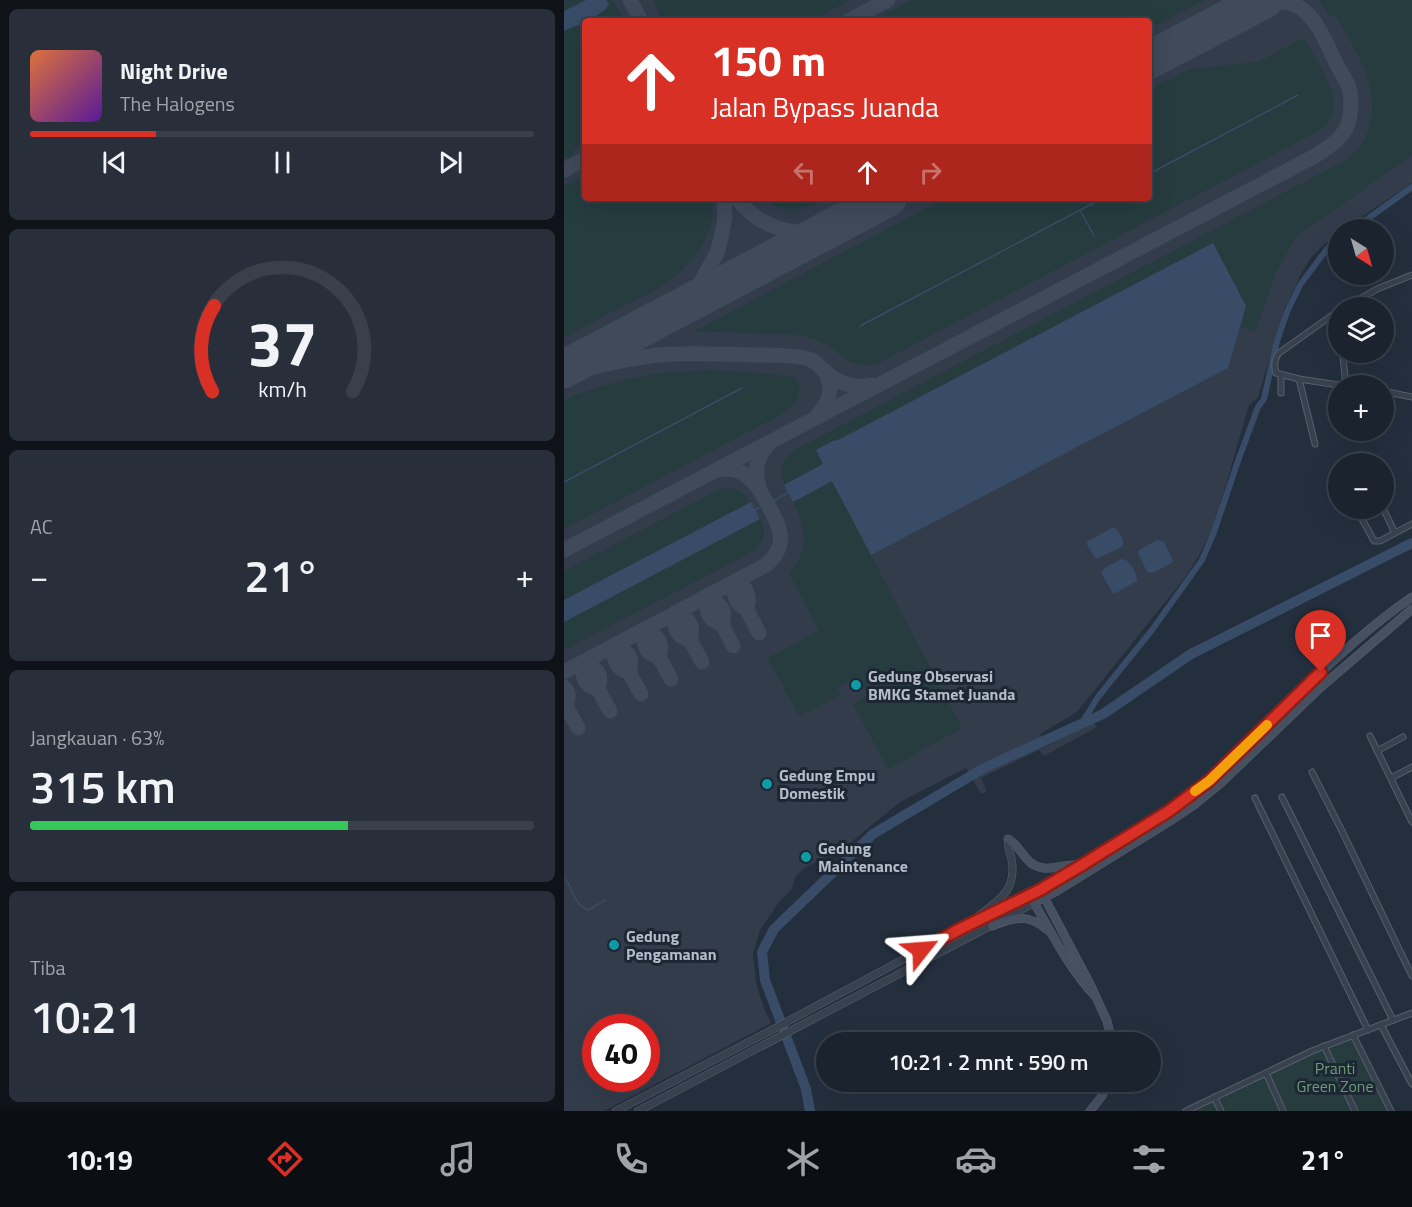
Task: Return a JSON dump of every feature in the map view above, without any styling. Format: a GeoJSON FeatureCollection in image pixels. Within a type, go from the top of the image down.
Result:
{"type":"FeatureCollection","features":[{"type":"Feature","properties":{"kind":"main road"},"geometry":{"type":"LineString","coordinates":[[1096,997],[1085,985],[1052,934],[1031,895],[1169,811],[1209,781],[1319,675],[1394,609],[1412,597]]}},
{"type":"Feature","properties":{"kind":"main road"},"geometry":{"type":"LineString","coordinates":[[1034,903],[1194,805],[1221,783],[1321,687],[1412,609]]}},
{"type":"Feature","properties":{"kind":"main road"},"geometry":{"type":"LineString","coordinates":[[1008,838],[1036,866],[1052,869],[1072,864],[1082,865]]}},
{"type":"Feature","properties":{"kind":"main road"},"geometry":{"type":"LineString","coordinates":[[1040,890],[1096,997],[1110,1032]]}},
{"type":"Feature","properties":{"kind":"main road"},"geometry":{"type":"LineString","coordinates":[[992,926],[1014,919],[1028,918],[1052,934]]}},
{"type":"Feature","properties":{"kind":"main road"},"geometry":{"type":"LineString","coordinates":[[1090,1111],[1104,1092]]}},
{"type":"Feature","properties":{"kind":"street"},"geometry":{"type":"LineString","coordinates":[[1363,297],[1412,275]]}},
{"type":"Feature","properties":{"kind":"street"},"geometry":{"type":"LineString","coordinates":[[1328,318],[1277,355],[1274,363],[1275,371],[1281,375],[1328,383]]}},
{"type":"Feature","properties":{"kind":"street"},"geometry":{"type":"LineString","coordinates":[[1281,375],[1281,393]]}},
{"type":"Feature","properties":{"kind":"street"},"geometry":{"type":"LineString","coordinates":[[1299,379],[1315,444]]}},
{"type":"Feature","properties":{"kind":"street"},"geometry":{"type":"LineString","coordinates":[[1394,393],[1412,396]]}},
{"type":"Feature","properties":{"kind":"street"},"geometry":{"type":"LineString","coordinates":[[1362,519],[1374,541],[1380,541],[1412,524]]}},
{"type":"Feature","properties":{"kind":"street"},"geometry":{"type":"LineString","coordinates":[[1388,519],[1395,533]]}},
{"type":"Feature","properties":{"kind":"street"},"geometry":{"type":"LineString","coordinates":[[1370,736],[1412,822]]}},
{"type":"Feature","properties":{"kind":"street"},"geometry":{"type":"LineString","coordinates":[[1377,751],[1403,737]]}},
{"type":"Feature","properties":{"kind":"street"},"geometry":{"type":"LineString","coordinates":[[1391,777],[1412,767]]}},
{"type":"Feature","properties":{"kind":"street"},"geometry":{"type":"LineString","coordinates":[[1312,771],[1412,976]]}},
{"type":"Feature","properties":{"kind":"street"},"geometry":{"type":"LineString","coordinates":[[1282,797],[1393,1020]]}},
{"type":"Feature","properties":{"kind":"street"},"geometry":{"type":"LineString","coordinates":[[1255,798],[1368,1030]]}},
{"type":"Feature","properties":{"kind":"street"},"geometry":{"type":"LineString","coordinates":[[1405,808],[1412,804]]}},
{"type":"Feature","properties":{"kind":"street"},"geometry":{"type":"LineString","coordinates":[[962,928],[1000,900],[1009,890],[1012,867],[1008,838]]}},
{"type":"Feature","properties":{"kind":"street"},"geometry":{"type":"LineString","coordinates":[[616,1111],[962,928],[1031,895]]}},
{"type":"Feature","properties":{"kind":"street"},"geometry":{"type":"LineString","coordinates":[[638,1111],[1034,903]]}},
{"type":"Feature","properties":{"kind":"street"},"geometry":{"type":"LineString","coordinates":[[1186,1111],[1324,1046],[1410,1014],[1412,1022]]}},
{"type":"Feature","properties":{"kind":"street"},"geometry":{"type":"LineString","coordinates":[[1381,1025],[1412,1084]]}},
{"type":"Feature","properties":{"kind":"street"},"geometry":{"type":"LineString","coordinates":[[1353,1035],[1391,1111]]}},
{"type":"Feature","properties":{"kind":"street"},"geometry":{"type":"LineString","coordinates":[[1324,1046],[1354,1111]]}},
{"type":"Feature","properties":{"kind":"street"},"geometry":{"type":"LineString","coordinates":[[1266,1073],[1283,1111]]}},
{"type":"Feature","properties":{"kind":"street"},"geometry":{"type":"LineString","coordinates":[[1214,1097],[1221,1111]]}},
{"type":"Feature","properties":{"kind":"shaded area"},"geometry":{"type":"Polygon","coordinates":[[[564,0],[1412,0],[1412,183],[1359,219],[1328,219],[1328,241],[1312,256],[1284,310],[1258,397],[1249,405],[1214,526],[1199,555],[1186,576],[1077,712],[1040,734],[1046,746],[1092,721],[1097,727],[1044,756],[1039,750],[981,778],[987,791],[981,794],[966,768],[900,802],[850,843],[803,869],[795,877],[792,889],[779,902],[760,930],[753,954],[756,982],[771,1023],[660,1081],[660,1014],[582,1014],[582,1092],[640,1092],[604,1111],[564,1111],[564,0]]]}},
{"type":"Feature","properties":{"kind":"green space"},"geometry":{"type":"Polygon","coordinates":[[[564,0],[612,0],[623,18],[582,18],[582,144],[564,159],[564,0]]]}},
{"type":"Feature","properties":{"kind":"green space"},"geometry":{"type":"Polygon","coordinates":[[[652,0],[850,0],[817,18],[661,18],[652,0]]]}},
{"type":"Feature","properties":{"kind":"green space"},"geometry":{"type":"Polygon","coordinates":[[[912,0],[1205,0],[1152,27],[1152,18],[878,18],[912,0]]]}},
{"type":"Feature","properties":{"kind":"green space"},"geometry":{"type":"Polygon","coordinates":[[[1320,0],[1412,0],[1412,155],[1296,237],[1276,272],[1255,332],[1240,327],[1246,306],[833,441],[816,450],[824,464],[784,485],[782,466],[793,451],[1346,160],[1360,147],[1368,131],[1371,121],[1371,92],[1363,66],[1350,40],[1336,15],[1329,17],[1320,0]]]}},
{"type":"Feature","properties":{"kind":"green space"},"geometry":{"type":"Polygon","coordinates":[[[1301,39],[1305,40],[1327,80],[1333,97],[1333,111],[1322,129],[877,364],[866,365],[851,362],[827,345],[813,338],[799,335],[695,331],[940,201],[1152,201],[1152,88],[1190,69],[1259,62],[1301,39]]]}},
{"type":"Feature","properties":{"kind":"green space"},"geometry":{"type":"Polygon","coordinates":[[[582,177],[582,201],[713,201],[713,211],[707,235],[701,246],[694,257],[676,275],[661,287],[564,338],[564,186],[582,177]]]}},
{"type":"Feature","properties":{"kind":"green space"},"geometry":{"type":"Polygon","coordinates":[[[767,201],[821,201],[794,209],[778,207],[767,201]]]}},
{"type":"Feature","properties":{"kind":"green space"},"geometry":{"type":"Polygon","coordinates":[[[706,370],[795,377],[799,387],[798,397],[784,413],[564,529],[564,400],[638,377],[706,370]]]}},
{"type":"Feature","properties":{"kind":"green space"},"geometry":{"type":"Polygon","coordinates":[[[832,481],[962,728],[888,769],[853,704],[867,695],[858,677],[837,687],[841,695],[799,716],[768,658],[819,631],[789,573],[800,556],[804,538],[801,520],[793,502],[832,481]]]}},
{"type":"Feature","properties":{"kind":"green space"},"geometry":{"type":"Polygon","coordinates":[[[730,488],[742,493],[751,502],[564,600],[564,571],[720,489],[730,488]]]}},
{"type":"Feature","properties":{"kind":"green space"},"geometry":{"type":"Polygon","coordinates":[[[760,519],[764,535],[756,550],[564,650],[564,622],[760,519]]]}},
{"type":"Feature","properties":{"kind":"green space","name":"Pranti Green Zone"},"geometry":{"type":"Polygon","coordinates":[[[1353,1036],[1390,1111],[1187,1111],[1303,1055],[1353,1036]]]}},
{"type":"Feature","properties":{"kind":"water"},"geometry":{"type":"Polygon","coordinates":[[[586,0],[606,0],[609,4],[595,17],[582,18],[582,23],[564,31],[564,11],[586,0]]]}},
{"type":"Feature","properties":{"kind":"water"},"geometry":{"type":"Polygon","coordinates":[[[1213,243],[1246,306],[1228,368],[871,555],[832,481],[793,502],[784,485],[823,464],[816,450],[1213,243]]]}},
{"type":"Feature","properties":{"kind":"water"},"geometry":{"type":"Polygon","coordinates":[[[751,502],[760,519],[564,622],[564,600],[751,502]]]}},
{"type":"Feature","properties":{"kind":"water"},"geometry":{"type":"Polygon","coordinates":[[[1115,528],[1122,537],[1122,547],[1096,559],[1087,542],[1115,528]]]}},
{"type":"Feature","properties":{"kind":"water"},"geometry":{"type":"Polygon","coordinates":[[[1157,540],[1164,542],[1173,562],[1153,573],[1147,572],[1138,553],[1139,550],[1157,540]]]}},
{"type":"Feature","properties":{"kind":"water"},"geometry":{"type":"Polygon","coordinates":[[[1122,559],[1132,567],[1137,581],[1113,593],[1101,573],[1106,567],[1122,559]]]}},
{"type":"Feature","properties":{"kind":"waterway"},"geometry":{"type":"LineString","coordinates":[[1152,172],[1298,95]]}},
{"type":"Feature","properties":{"kind":"waterway"},"geometry":{"type":"LineString","coordinates":[[1367,219],[1412,187]]}},
{"type":"Feature","properties":{"kind":"waterway"},"geometry":{"type":"LineString","coordinates":[[860,326],[1097,201]]}},
{"type":"Feature","properties":{"kind":"waterway"},"geometry":{"type":"LineString","coordinates":[[1080,210],[1094,236]]}},
{"type":"Feature","properties":{"kind":"waterway"},"geometry":{"type":"LineString","coordinates":[[1082,723],[1098,697],[1152,630],[1202,560],[1258,407],[1264,399],[1277,341],[1287,312],[1300,285],[1328,248]]}},
{"type":"Feature","properties":{"kind":"waterway"},"geometry":{"type":"LineString","coordinates":[[564,482],[742,388]]}},
{"type":"Feature","properties":{"kind":"waterway"},"geometry":{"type":"LineString","coordinates":[[755,510],[788,493]]}},
{"type":"Feature","properties":{"kind":"waterway"},"geometry":{"type":"LineString","coordinates":[[810,1111],[806,1089],[765,980],[762,952],[774,929],[873,834],[984,768],[1103,714],[1191,654],[1412,543]]}},
{"type":"Feature","properties":{"kind":"waterway"},"geometry":{"type":"LineString","coordinates":[[564,879],[578,902],[585,908],[589,910],[605,900]]}},
{"type":"Feature","properties":{"kind":"taxiway"},"geometry":{"type":"LineString","coordinates":[[630,0],[639,18]]}},
{"type":"Feature","properties":{"kind":"taxiway"},"geometry":{"type":"LineString","coordinates":[[854,18],[888,0]]}},
{"type":"Feature","properties":{"kind":"taxiway"},"geometry":{"type":"LineString","coordinates":[[1231,17],[1250,0]]}},
{"type":"Feature","properties":{"kind":"taxiway"},"geometry":{"type":"LineString","coordinates":[[564,550],[1315,156],[1334,143],[1348,124],[1351,96],[1346,81],[1319,29],[1308,14],[1293,4],[1277,2],[1252,6]]}},
{"type":"Feature","properties":{"kind":"taxiway"},"geometry":{"type":"LineString","coordinates":[[564,170],[582,161]]}},
{"type":"Feature","properties":{"kind":"taxiway"},"geometry":{"type":"LineString","coordinates":[[680,308],[699,285],[717,253],[725,217],[724,201]]}},
{"type":"Feature","properties":{"kind":"taxiway"},"geometry":{"type":"LineString","coordinates":[[740,201],[752,214],[781,229],[815,232],[832,228]]}},
{"type":"Feature","properties":{"kind":"taxiway"},"geometry":{"type":"LineString","coordinates":[[564,374],[658,355],[780,355],[810,359],[828,375],[846,384],[873,385]]}},
{"type":"Feature","properties":{"kind":"taxiway"},"geometry":{"type":"LineString","coordinates":[[818,414],[826,404],[830,389],[825,371]]}},
{"type":"Feature","properties":{"kind":"taxiway"},"geometry":{"type":"LineString","coordinates":[[717,470],[724,469],[742,473],[752,480],[760,491],[757,478],[758,460],[769,444]]}},
{"type":"Feature","properties":{"kind":"taxiway"},"geometry":{"type":"LineString","coordinates":[[564,672],[766,565],[775,556],[781,538],[776,520],[760,491]]}},
{"type":"Feature","properties":{"kind":"taxiway"},"geometry":{"type":"LineString","coordinates":[[737,580],[747,593],[746,608]]}},
{"type":"Feature","properties":{"kind":"taxiway"},"geometry":{"type":"LineString","coordinates":[[735,581],[735,597],[739,604],[746,608],[759,633]]}},
{"type":"Feature","properties":{"kind":"taxiway"},"geometry":{"type":"LineString","coordinates":[[722,624],[723,610],[706,597],[710,618],[722,624],[733,646]]}},
{"type":"Feature","properties":{"kind":"taxiway"},"geometry":{"type":"LineString","coordinates":[[690,640],[692,630],[690,623],[675,613],[676,631],[685,639],[690,640],[702,662]]}},
{"type":"Feature","properties":{"kind":"taxiway"},"geometry":{"type":"LineString","coordinates":[[659,657],[661,646],[658,639],[644,629],[647,650],[659,657],[671,679]]}},
{"type":"Feature","properties":{"kind":"taxiway"},"geometry":{"type":"LineString","coordinates":[[629,672],[631,662],[629,655],[614,645],[618,666],[629,672],[641,694]]}},
{"type":"Feature","properties":{"kind":"taxiway"},"geometry":{"type":"LineString","coordinates":[[598,689],[600,679],[598,672],[583,662],[584,679],[589,685],[598,689],[610,711]]}},
{"type":"Feature","properties":{"kind":"taxiway"},"geometry":{"type":"LineString","coordinates":[[564,687],[568,696],[566,706]]}},
{"type":"Feature","properties":{"kind":"taxiway"},"geometry":{"type":"LineString","coordinates":[[564,705],[578,728]]}},
{"type":"Feature","properties":{"kind":"runway"},"geometry":{"type":"LineString","coordinates":[[1152,58],[1264,0]]}},
{"type":"Feature","properties":{"kind":"runway"},"geometry":{"type":"LineString","coordinates":[[564,369],[882,201]]}},
{"type":"Feature","properties":{"kind":"slow traffic"},"geometry":{"type":"LineString","coordinates":[[1195,791],[1209,781],[1267,725]]}},
{"type":"Feature","properties":{"kind":"place","name":"Gedung Observasi BMKG Stamet Juanda"},"geometry":{"type":"Point","coordinates":[856,685]}},
{"type":"Feature","properties":{"kind":"place","name":"Gedung Empu Domestik"},"geometry":{"type":"Point","coordinates":[767,784]}},
{"type":"Feature","properties":{"kind":"place","name":"Gedung Maintenance"},"geometry":{"type":"Point","coordinates":[806,857]}},
{"type":"Feature","properties":{"kind":"place","name":"Gedung Pengamanan"},"geometry":{"type":"Point","coordinates":[614,945]}},
{"type":"Feature","properties":{"kind":"route"},"geometry":{"type":"LineString","coordinates":[[921,950],[1040,890],[1169,811],[1209,781],[1321,672]]}}]}
